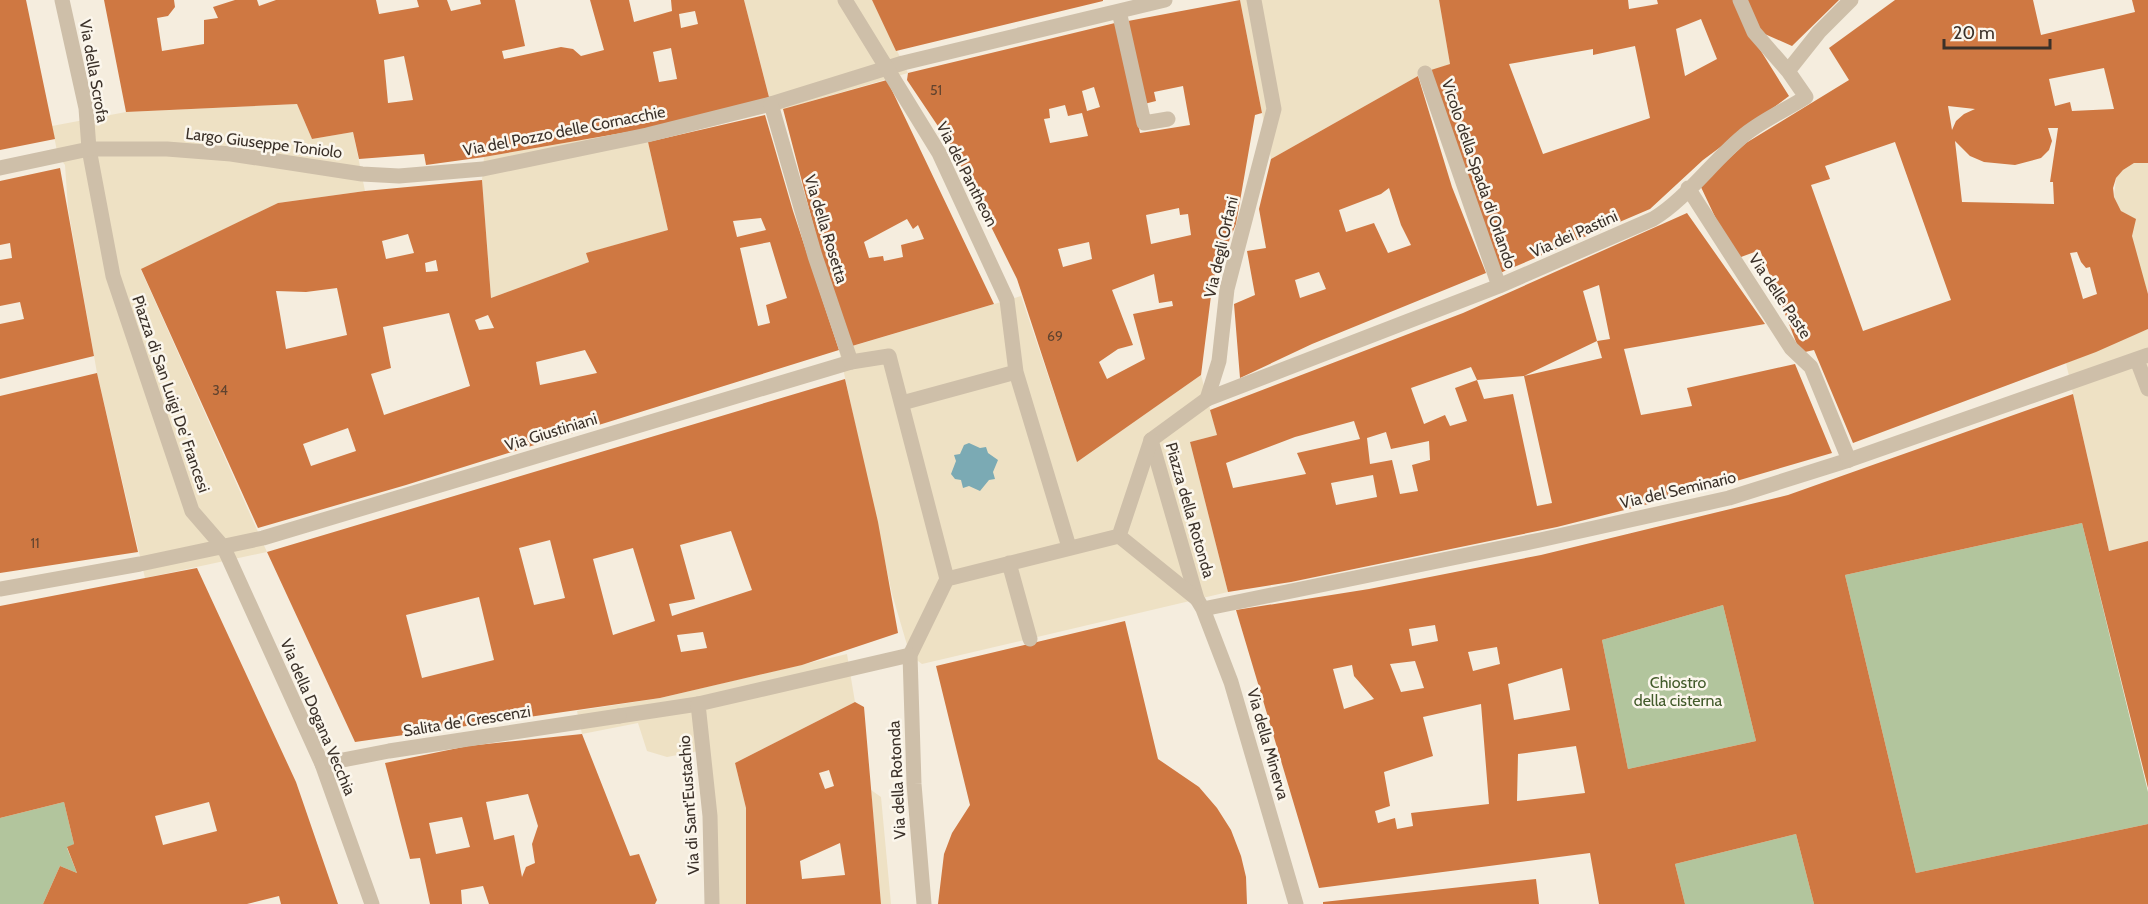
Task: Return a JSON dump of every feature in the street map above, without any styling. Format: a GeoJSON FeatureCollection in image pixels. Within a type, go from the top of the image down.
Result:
{"type":"FeatureCollection","features":[{"type":"Feature","properties":{"kind":"street","name":"Via della Scrofa"},"geometry":{"type":"LineString","coordinates":[[62,0],[86,108],[89,150]]}},
{"type":"Feature","properties":{"kind":"street","name":"Via del Pantheon"},"geometry":{"type":"LineString","coordinates":[[845,0],[939,153],[1007,300],[1016,372]]}},
{"type":"Feature","properties":{"kind":"street","name":"Via del Pozzo delle Cornacchie"},"geometry":{"type":"LineString","coordinates":[[362,174],[399,176],[483,169],[647,135],[891,73],[903,63],[1165,0]]}},
{"type":"Feature","properties":{"kind":"street","name":"Via degli Orfani"},"geometry":{"type":"LineString","coordinates":[[1207,399],[1219,361],[1227,289],[1274,109],[1254,0]]}},
{"type":"Feature","properties":{"kind":"street"},"geometry":{"type":"LineString","coordinates":[[1740,0],[1754,32],[1788,71],[1819,32],[1851,0]]}},
{"type":"Feature","properties":{"kind":"street"},"geometry":{"type":"LineString","coordinates":[[1119,11],[1144,123],[1168,119]]}},
{"type":"Feature","properties":{"kind":"street","name":"Via dei Pastini"},"geometry":{"type":"LineString","coordinates":[[1207,399],[1499,286],[1653,219],[1670,209],[1688,188],[1744,135],[1806,97],[1788,71]]}},
{"type":"Feature","properties":{"kind":"street","name":"Vicolo della Spada di Orlando"},"geometry":{"type":"LineString","coordinates":[[1425,73],[1499,286]]}},
{"type":"Feature","properties":{"kind":"street","name":"Via della Rosetta"},"geometry":{"type":"LineString","coordinates":[[771,105],[815,256],[851,362]]}},
{"type":"Feature","properties":{"kind":"street","name":"Largo Giuseppe Toniolo"},"geometry":{"type":"LineString","coordinates":[[0,168],[89,150],[167,149],[231,154],[362,174]]}},
{"type":"Feature","properties":{"kind":"street","name":"Piazza di San Luigi De' Francesi"},"geometry":{"type":"LineString","coordinates":[[89,150],[113,276],[192,511],[224,548]]}},
{"type":"Feature","properties":{"kind":"street","name":"Via delle Paste"},"geometry":{"type":"LineString","coordinates":[[1688,188],[1791,348],[1811,367],[1849,460]]}},
{"type":"Feature","properties":{"kind":"street"},"geometry":{"type":"LineString","coordinates":[[698,704],[910,655],[947,579],[889,356],[851,362]]}},
{"type":"Feature","properties":{"kind":"street"},"geometry":{"type":"LineString","coordinates":[[2143,358],[2148,389]]}},
{"type":"Feature","properties":{"kind":"street","name":"Via del Seminario"},"geometry":{"type":"LineString","coordinates":[[1200,604],[1540,540],[1729,498],[1849,460],[2143,358]]}},
{"type":"Feature","properties":{"kind":"street","name":"Via Giustiniani"},"geometry":{"type":"LineString","coordinates":[[224,548],[851,362]]}},
{"type":"Feature","properties":{"kind":"street"},"geometry":{"type":"LineString","coordinates":[[902,404],[1016,372],[1069,548]]}},
{"type":"Feature","properties":{"kind":"street","name":"Piazza della Rotonda"},"geometry":{"type":"LineString","coordinates":[[1200,604],[1119,536],[1151,440],[1207,399]]}},
{"type":"Feature","properties":{"kind":"street","name":"Piazza della Rotonda"},"geometry":{"type":"LineString","coordinates":[[1151,440],[1200,604]]}},
{"type":"Feature","properties":{"kind":"street"},"geometry":{"type":"LineString","coordinates":[[947,579],[1119,536]]}},
{"type":"Feature","properties":{"kind":"street"},"geometry":{"type":"LineString","coordinates":[[0,589],[224,548]]}},
{"type":"Feature","properties":{"kind":"street","name":"Via della Dogana Vecchia"},"geometry":{"type":"LineString","coordinates":[[224,548],[322,764],[372,904]]}},
{"type":"Feature","properties":{"kind":"street"},"geometry":{"type":"LineString","coordinates":[[1009,563],[1030,639]]}},
{"type":"Feature","properties":{"kind":"street","name":"Via della Minerva"},"geometry":{"type":"LineString","coordinates":[[1200,604],[1231,682],[1296,904]]}},
{"type":"Feature","properties":{"kind":"street","name":"Via della Rotonda"},"geometry":{"type":"LineString","coordinates":[[910,655],[914,784],[924,904]]}},
{"type":"Feature","properties":{"kind":"street","name":"Salita de' Crescenzi"},"geometry":{"type":"LineString","coordinates":[[322,764],[389,751],[698,704]]}},
{"type":"Feature","properties":{"kind":"street","name":"Via di Sant'Eustachio"},"geometry":{"type":"LineString","coordinates":[[698,704],[710,816],[712,904]]}},
{"type":"Feature","properties":{"kind":"green space"},"geometry":{"type":"Polygon","coordinates":[[[2082,523],[2148,792],[2148,824],[1916,873],[1845,575],[2082,523]]]}},
{"type":"Feature","properties":{"kind":"green space","name":"Chiostro della cisterna"},"geometry":{"type":"Polygon","coordinates":[[[1723,605],[1756,741],[1628,769],[1602,640],[1723,605]]]}},
{"type":"Feature","properties":{"kind":"green space"},"geometry":{"type":"Polygon","coordinates":[[[64,802],[74,844],[67,848],[77,873],[60,866],[43,904],[0,904],[0,818],[64,802]]]}},
{"type":"Feature","properties":{"kind":"green space"},"geometry":{"type":"Polygon","coordinates":[[[1796,834],[1814,904],[1685,904],[1675,864],[1796,834]]]}},
{"type":"Feature","properties":{"kind":"shaded area"},"geometry":{"type":"Polygon","coordinates":[[[744,0],[872,0],[908,73],[773,112],[744,0]]]}},
{"type":"Feature","properties":{"kind":"shaded area"},"geometry":{"type":"Polygon","coordinates":[[[1240,0],[1439,0],[1450,64],[1418,76],[1271,159],[1240,0]]]}},
{"type":"Feature","properties":{"kind":"shaded area"},"geometry":{"type":"Polygon","coordinates":[[[297,104],[312,139],[353,132],[365,191],[278,203],[141,270],[267,552],[145,578],[97,373],[68,208],[65,165],[58,156],[52,126],[126,112],[297,104]]]}},
{"type":"Feature","properties":{"kind":"shaded area"},"geometry":{"type":"Polygon","coordinates":[[[645,129],[668,230],[587,253],[589,262],[491,298],[482,180],[484,157],[645,129]]]}},
{"type":"Feature","properties":{"kind":"shaded area"},"geometry":{"type":"Polygon","coordinates":[[[2134,163],[2148,163],[2148,294],[2121,211],[2114,197],[2116,178],[2134,163]]]}},
{"type":"Feature","properties":{"kind":"shaded area"},"geometry":{"type":"Polygon","coordinates":[[[1021,296],[1077,461],[1201,375],[1217,435],[1190,442],[1228,592],[922,664],[910,655],[892,594],[839,350],[1021,296]]]}},
{"type":"Feature","properties":{"kind":"shaded area"},"geometry":{"type":"Polygon","coordinates":[[[2148,329],[2148,541],[2109,551],[2066,363],[2148,329]]]}},
{"type":"Feature","properties":{"kind":"shaded area"},"geometry":{"type":"Polygon","coordinates":[[[847,654],[855,702],[735,763],[746,808],[746,904],[712,904],[704,750],[667,757],[647,751],[638,723],[582,734],[577,711],[660,698],[847,654]]]}},
{"type":"Feature","properties":{"kind":"shaded area"},"geometry":{"type":"Polygon","coordinates":[[[871,790],[881,797],[891,904],[881,904],[871,790]]]}},
{"type":"Feature","properties":{"kind":"water"},"geometry":{"type":"Polygon","coordinates":[[[969,443],[980,448],[986,447],[988,453],[998,460],[993,472],[995,479],[989,480],[980,491],[969,486],[963,488],[961,480],[955,479],[951,474],[956,461],[954,455],[960,454],[964,445],[969,443]]]}},
{"type":"Feature","properties":{"kind":"building"},"geometry":{"type":"Polygon","coordinates":[[[0,0],[26,0],[55,139],[0,150],[0,0]]]}},
{"type":"Feature","properties":{"kind":"building"},"geometry":{"type":"Polygon","coordinates":[[[104,0],[174,0],[175,7],[168,16],[157,18],[162,51],[204,44],[204,20],[218,18],[213,7],[235,0],[257,0],[259,6],[276,0],[376,0],[379,14],[419,7],[417,0],[447,0],[451,11],[481,4],[480,0],[515,0],[525,46],[502,51],[504,59],[561,47],[573,49],[581,56],[604,50],[590,0],[629,0],[634,22],[672,11],[671,0],[744,0],[770,101],[645,129],[426,165],[424,154],[359,159],[353,132],[312,139],[297,104],[126,112],[104,0]],[[695,11],[679,14],[681,28],[698,24],[695,11]],[[671,48],[653,52],[659,82],[677,79],[671,48]],[[404,56],[384,60],[388,103],[413,100],[404,56]]]}},
{"type":"Feature","properties":{"kind":"building"},"geometry":{"type":"Polygon","coordinates":[[[872,0],[1103,0],[1103,1],[896,51],[872,0]]]}},
{"type":"Feature","properties":{"kind":"building"},"geometry":{"type":"Polygon","coordinates":[[[1240,0],[1262,113],[1255,115],[1236,224],[1213,280],[1201,375],[1077,462],[1017,279],[950,144],[907,80],[908,73],[1115,23],[1140,133],[1190,125],[1183,86],[1154,92],[1156,101],[1144,104],[1128,21],[1240,0]],[[1094,87],[1082,91],[1087,111],[1100,107],[1094,87]],[[1065,105],[1049,109],[1050,118],[1044,119],[1050,143],[1088,136],[1082,113],[1068,116],[1065,105]],[[1179,208],[1146,215],[1151,244],[1191,235],[1188,214],[1180,215],[1179,208]],[[1089,242],[1058,249],[1063,267],[1092,259],[1089,242]],[[1154,274],[1112,290],[1133,345],[1118,349],[1099,362],[1107,379],[1145,359],[1133,314],[1173,306],[1172,301],[1159,303],[1154,274]]]}},
{"type":"Feature","properties":{"kind":"building"},"geometry":{"type":"Polygon","coordinates":[[[1439,0],[1628,0],[1629,9],[1658,4],[1657,0],[1733,0],[1749,32],[1789,96],[1703,160],[1650,209],[1500,273],[1431,70],[1450,64],[1439,0]],[[1701,19],[1676,29],[1685,76],[1717,59],[1701,19]],[[1635,46],[1593,55],[1593,49],[1509,64],[1543,154],[1650,118],[1635,46]]]}},
{"type":"Feature","properties":{"kind":"building"},"geometry":{"type":"Polygon","coordinates":[[[1746,0],[1839,0],[1792,46],[1758,31],[1746,0]]]}},
{"type":"Feature","properties":{"kind":"building"},"geometry":{"type":"Polygon","coordinates":[[[1895,0],[2033,0],[2041,35],[2135,12],[2132,0],[2148,0],[2148,163],[2134,163],[2123,170],[2116,178],[2113,188],[2114,197],[2121,211],[2136,219],[2132,236],[2148,294],[2148,329],[2096,352],[1853,443],[1814,350],[1805,352],[1798,347],[1760,250],[1741,257],[1733,255],[1700,185],[1746,143],[1849,80],[1829,48],[1895,0]],[[2104,68],[2049,79],[2055,106],[2070,102],[2072,111],[2114,109],[2104,68]],[[1948,106],[1952,130],[1956,121],[1975,109],[1948,106]],[[2048,128],[2052,141],[2049,150],[2041,158],[2015,165],[1984,162],[1970,156],[1955,141],[1962,202],[2054,204],[2053,182],[2050,182],[2058,128],[2048,128]],[[1895,142],[1825,166],[1830,179],[1811,185],[1863,331],[1951,300],[1895,142]],[[2077,252],[2070,253],[2083,299],[2097,294],[2090,267],[2086,268],[2077,252]]]}},
{"type":"Feature","properties":{"kind":"building"},"geometry":{"type":"Polygon","coordinates":[[[1418,76],[1452,187],[1486,273],[1312,344],[1240,378],[1234,304],[1255,295],[1247,251],[1266,248],[1259,209],[1271,159],[1418,76]],[[1389,188],[1381,194],[1339,210],[1346,232],[1374,223],[1388,253],[1411,245],[1401,225],[1389,188]],[[1319,272],[1295,280],[1300,298],[1326,289],[1319,272]]]}},
{"type":"Feature","properties":{"kind":"building"},"geometry":{"type":"Polygon","coordinates":[[[887,80],[994,304],[852,346],[823,262],[783,109],[887,80]],[[907,219],[864,242],[869,258],[883,256],[884,261],[903,257],[901,245],[924,239],[918,225],[913,229],[907,219]]]}},
{"type":"Feature","properties":{"kind":"building"},"geometry":{"type":"Polygon","coordinates":[[[765,115],[793,211],[839,350],[406,485],[258,528],[141,269],[278,203],[365,191],[482,180],[491,298],[589,262],[586,253],[668,230],[648,142],[765,115]],[[761,218],[733,221],[737,237],[766,230],[761,218]],[[408,234],[382,241],[386,259],[414,253],[408,234]],[[770,242],[740,248],[758,326],[770,323],[766,305],[787,298],[770,242]],[[436,260],[425,263],[426,272],[438,271],[436,260]],[[337,288],[306,292],[276,291],[286,349],[347,335],[337,288]],[[449,313],[383,327],[391,368],[371,374],[384,415],[470,386],[449,313]],[[488,315],[475,320],[479,330],[494,328],[488,315]],[[585,350],[536,362],[540,385],[597,373],[585,350]],[[348,428],[303,444],[311,466],[356,451],[348,428]]]}},
{"type":"Feature","properties":{"kind":"building"},"geometry":{"type":"Polygon","coordinates":[[[60,168],[94,356],[0,379],[0,324],[24,319],[20,302],[0,306],[0,260],[12,258],[10,243],[0,245],[0,181],[60,168]]]}},
{"type":"Feature","properties":{"kind":"building"},"geometry":{"type":"Polygon","coordinates":[[[1687,213],[1765,324],[1624,349],[1641,415],[1692,406],[1687,388],[1795,364],[1832,453],[1716,487],[1557,527],[1291,582],[1228,592],[1190,442],[1217,435],[1210,410],[1463,313],[1687,213]],[[1599,285],[1583,291],[1597,341],[1610,339],[1599,285]],[[1597,341],[1524,376],[1602,358],[1597,341]],[[1471,367],[1411,388],[1424,424],[1445,415],[1450,426],[1467,421],[1455,388],[1477,380],[1471,367]],[[1524,376],[1477,380],[1484,399],[1513,394],[1537,506],[1552,503],[1524,376]],[[1354,421],[1295,437],[1226,463],[1233,488],[1306,474],[1297,453],[1360,439],[1354,421]],[[1386,432],[1367,438],[1370,464],[1392,460],[1400,494],[1418,491],[1412,465],[1430,460],[1429,441],[1391,449],[1386,432]],[[1373,475],[1331,483],[1336,505],[1377,497],[1373,475]]]}},
{"type":"Feature","properties":{"kind":"building"},"geometry":{"type":"Polygon","coordinates":[[[97,373],[138,552],[0,573],[0,396],[97,373]]]}},
{"type":"Feature","properties":{"kind":"building"},"geometry":{"type":"Polygon","coordinates":[[[845,379],[878,522],[898,633],[802,665],[660,698],[355,742],[267,552],[845,379]],[[731,531],[680,545],[695,599],[669,604],[672,616],[752,590],[731,531]],[[550,540],[519,548],[534,605],[565,598],[550,540]],[[633,548],[593,559],[613,635],[655,621],[633,548]],[[479,597],[406,615],[422,678],[494,660],[479,597]],[[703,632],[677,635],[681,652],[707,648],[703,632]]]}},
{"type":"Feature","properties":{"kind":"building"},"geometry":{"type":"Polygon","coordinates":[[[2073,394],[2109,551],[2148,541],[2148,788],[2082,523],[1845,575],[1916,873],[2148,824],[2148,904],[1814,904],[1796,834],[1675,864],[1685,904],[1599,904],[1590,853],[1319,888],[1236,610],[1369,589],[1541,555],[1788,495],[2073,394]],[[1723,605],[1602,640],[1628,769],[1756,741],[1723,605]],[[1435,625],[1409,629],[1412,646],[1438,641],[1435,625]],[[1497,647],[1468,652],[1473,671],[1500,664],[1497,647]],[[1415,661],[1390,664],[1401,692],[1424,688],[1415,661]],[[1352,665],[1333,669],[1344,709],[1374,699],[1354,676],[1352,665]],[[1562,668],[1508,684],[1514,720],[1570,710],[1562,668]],[[1481,704],[1423,717],[1433,756],[1384,772],[1390,806],[1375,811],[1378,823],[1395,818],[1397,829],[1413,826],[1411,813],[1489,804],[1481,704]],[[1576,746],[1518,754],[1517,801],[1585,793],[1576,746]]]}},
{"type":"Feature","properties":{"kind":"building"},"geometry":{"type":"Polygon","coordinates":[[[197,568],[296,782],[338,904],[281,904],[279,896],[247,904],[43,904],[60,866],[77,873],[67,847],[74,844],[64,802],[0,818],[0,606],[197,568]],[[209,802],[155,816],[163,845],[217,831],[209,802]]]}},
{"type":"Feature","properties":{"kind":"building"},"geometry":{"type":"Polygon","coordinates":[[[1125,621],[1158,759],[1199,787],[1217,808],[1231,830],[1246,877],[1247,904],[938,904],[944,854],[952,833],[970,805],[936,666],[1125,621]]]}},
{"type":"Feature","properties":{"kind":"building"},"geometry":{"type":"Polygon","coordinates":[[[855,702],[864,707],[881,904],[746,904],[746,808],[735,763],[855,702]],[[829,770],[819,773],[825,789],[834,786],[829,770]],[[840,843],[800,861],[802,879],[845,875],[840,843]]]}},
{"type":"Feature","properties":{"kind":"building"},"geometry":{"type":"Polygon","coordinates":[[[582,734],[630,856],[639,854],[657,900],[655,904],[489,904],[483,886],[461,890],[462,904],[430,904],[420,858],[410,859],[385,763],[468,746],[582,734]],[[528,794],[486,802],[494,840],[514,835],[522,877],[526,867],[535,863],[532,844],[538,826],[528,794]],[[462,817],[429,823],[436,854],[470,847],[462,817]]]}},
{"type":"Feature","properties":{"kind":"building"},"geometry":{"type":"Polygon","coordinates":[[[1536,879],[1539,904],[1323,904],[1323,902],[1536,879]]]}}]}
